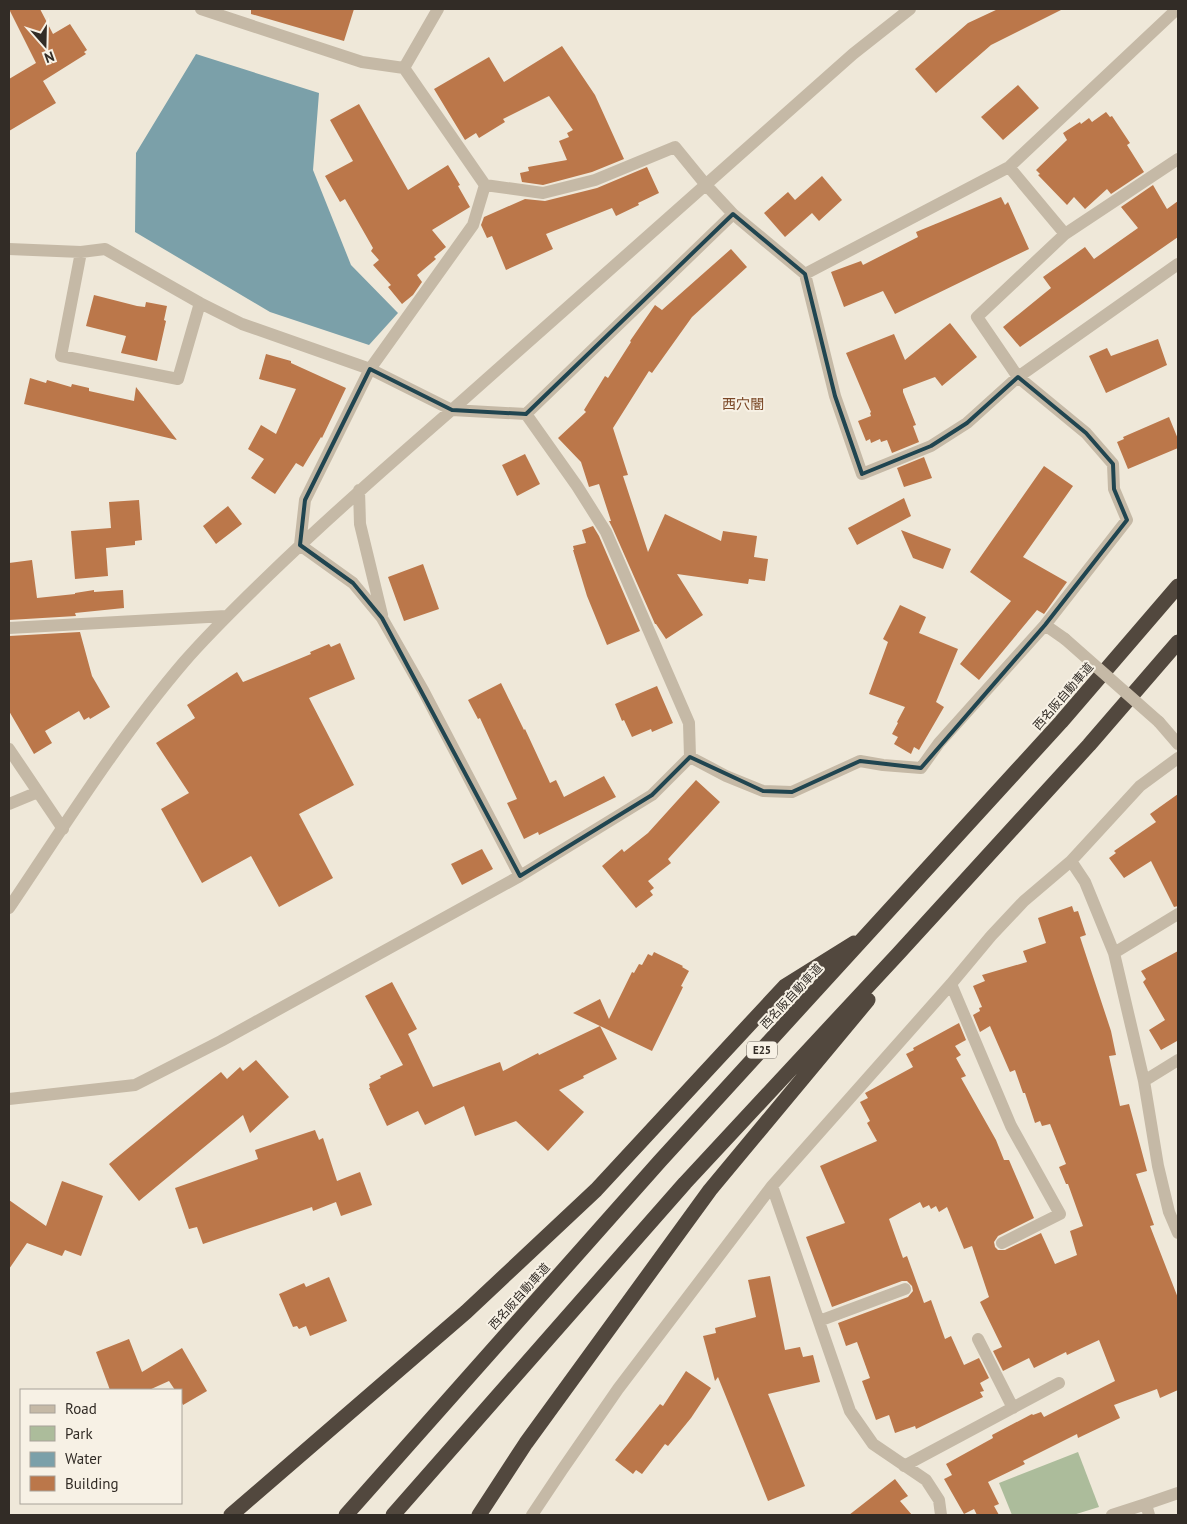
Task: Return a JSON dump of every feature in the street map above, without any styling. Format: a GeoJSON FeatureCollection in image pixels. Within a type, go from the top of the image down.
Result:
{"type":"FeatureCollection","features":[{"type":"Feature","properties":{"kind":"highway","name":"西名阪自動車道"},"geometry":{"type":"LineString","coordinates":[[346,1515],[660,1161],[1061,722],[1178,586]]}},
{"type":"Feature","properties":{"kind":"highway","name":"E25"},"geometry":{"type":"LineString","coordinates":[[393,1515],[686,1183],[1089,745],[1178,642]]}},
{"type":"Feature","properties":{"kind":"highway"},"geometry":{"type":"LineString","coordinates":[[231,1515],[466,1312],[596,1190],[785,986],[870,932]]}},
{"type":"Feature","properties":{"kind":"highway"},"geometry":{"type":"LineString","coordinates":[[479,1515],[526,1443],[710,1190],[879,987],[898,954]]}},
{"type":"Feature","properties":{"kind":"street"},"geometry":{"type":"LineString","coordinates":[[201,9],[362,62],[404,68],[485,185],[543,194],[595,180],[675,147],[733,214],[805,274],[835,396],[862,474],[931,446],[967,423],[1018,377],[1178,264]]}},
{"type":"Feature","properties":{"kind":"street"},"geometry":{"type":"LineString","coordinates":[[404,68],[438,9]]}},
{"type":"Feature","properties":{"kind":"street"},"geometry":{"type":"LineString","coordinates":[[9,908],[111,757],[152,701],[226,616],[359,490],[452,410],[853,54],[910,9]]}},
{"type":"Feature","properties":{"kind":"street"},"geometry":{"type":"LineString","coordinates":[[805,274],[1009,166],[1177,9]]}},
{"type":"Feature","properties":{"kind":"street"},"geometry":{"type":"LineString","coordinates":[[690,757],[726,776],[763,791],[792,792],[860,761],[921,768],[939,743],[1045,626],[1127,520],[1114,489],[1112,464],[1086,432],[1018,377],[977,317],[1066,234],[1178,159]]}},
{"type":"Feature","properties":{"kind":"street"},"geometry":{"type":"LineString","coordinates":[[1009,166],[1066,234]]}},
{"type":"Feature","properties":{"kind":"street"},"geometry":{"type":"LineString","coordinates":[[300,545],[306,500],[370,369],[473,225],[485,185]]}},
{"type":"Feature","properties":{"kind":"street"},"geometry":{"type":"LineString","coordinates":[[9,249],[80,252],[105,249],[200,303],[242,324],[370,369],[452,410],[526,414],[733,214]]}},
{"type":"Feature","properties":{"kind":"street"},"geometry":{"type":"LineString","coordinates":[[80,252],[61,356],[178,379],[200,303]]}},
{"type":"Feature","properties":{"kind":"street"},"geometry":{"type":"LineString","coordinates":[[9,1099],[135,1085],[221,1041],[520,876],[652,795],[690,757],[689,723],[606,532],[577,486],[526,414]]}},
{"type":"Feature","properties":{"kind":"street"},"geometry":{"type":"LineString","coordinates":[[359,490],[360,524],[382,618]]}},
{"type":"Feature","properties":{"kind":"street"},"geometry":{"type":"LineString","coordinates":[[300,545],[353,583],[382,618],[424,692],[520,876]]}},
{"type":"Feature","properties":{"kind":"street"},"geometry":{"type":"LineString","coordinates":[[9,628],[226,616]]}},
{"type":"Feature","properties":{"kind":"street"},"geometry":{"type":"LineString","coordinates":[[1045,626],[1065,638],[1159,722],[1178,744]]}},
{"type":"Feature","properties":{"kind":"street"},"geometry":{"type":"LineString","coordinates":[[9,749],[63,829]]}},
{"type":"Feature","properties":{"kind":"street"},"geometry":{"type":"LineString","coordinates":[[532,1515],[618,1389],[772,1186],[1024,901],[1071,861],[1140,786],[1178,758]]}},
{"type":"Feature","properties":{"kind":"street"},"geometry":{"type":"LineString","coordinates":[[9,804],[38,792]]}},
{"type":"Feature","properties":{"kind":"street"},"geometry":{"type":"LineString","coordinates":[[1071,861],[1085,882],[1114,953],[1144,1081],[1158,1166],[1174,1209],[1178,1233]]}},
{"type":"Feature","properties":{"kind":"street"},"geometry":{"type":"LineString","coordinates":[[1114,953],[1178,914]]}},
{"type":"Feature","properties":{"kind":"street"},"geometry":{"type":"LineString","coordinates":[[951,984],[1011,1126],[1060,1214],[1002,1243]]}},
{"type":"Feature","properties":{"kind":"street"},"geometry":{"type":"LineString","coordinates":[[1144,1081],[1178,1060]]}},
{"type":"Feature","properties":{"kind":"street"},"geometry":{"type":"LineString","coordinates":[[772,1186],[850,1411],[873,1444],[926,1480],[938,1500],[942,1515]]}},
{"type":"Feature","properties":{"kind":"street"},"geometry":{"type":"LineString","coordinates":[[819,1321],[905,1290]]}},
{"type":"Feature","properties":{"kind":"street"},"geometry":{"type":"LineString","coordinates":[[978,1339],[1013,1408]]}},
{"type":"Feature","properties":{"kind":"street"},"geometry":{"type":"LineString","coordinates":[[904,1466],[1059,1383]]}},
{"type":"Feature","properties":{"kind":"street"},"geometry":{"type":"LineString","coordinates":[[1112,1515],[1148,1509],[1178,1493]]}},
{"type":"Feature","properties":{"kind":"highlighted area"},"geometry":{"type":"Polygon","coordinates":[[[733,214],[805,274],[835,396],[862,474],[931,446],[967,423],[1018,377],[1086,433],[1113,464],[1114,489],[1127,520],[1045,625],[921,768],[860,761],[792,792],[763,791],[690,757],[652,795],[520,876],[382,618],[353,583],[300,545],[305,500],[370,369],[452,410],[526,414],[733,214]]]}},
{"type":"Feature","properties":{"kind":"green space"},"geometry":{"type":"Polygon","coordinates":[[[1078,1452],[1099,1507],[1073,1515],[1012,1515],[999,1483],[1078,1452]]]}},
{"type":"Feature","properties":{"kind":"water"},"geometry":{"type":"Polygon","coordinates":[[[196,54],[319,93],[313,170],[351,265],[398,313],[369,345],[270,312],[135,232],[136,153],[196,54]]]}},
{"type":"Feature","properties":{"kind":"building"},"geometry":{"type":"Polygon","coordinates":[[[9,9],[40,9],[53,34],[70,24],[87,50],[84,52],[86,54],[43,81],[56,103],[9,131],[9,79],[36,63],[9,9]]]}},
{"type":"Feature","properties":{"kind":"building"},"geometry":{"type":"Polygon","coordinates":[[[251,9],[354,9],[344,41],[251,14],[251,9]]]}},
{"type":"Feature","properties":{"kind":"building"},"geometry":{"type":"Polygon","coordinates":[[[998,9],[1063,9],[991,45],[936,93],[915,69],[968,23],[998,9]]]}},
{"type":"Feature","properties":{"kind":"building"},"geometry":{"type":"Polygon","coordinates":[[[562,46],[595,95],[624,159],[592,172],[543,185],[522,182],[520,173],[529,171],[528,167],[567,160],[559,141],[569,137],[567,133],[573,130],[549,96],[503,119],[505,122],[479,138],[476,133],[465,140],[434,89],[489,57],[504,82],[562,46]]]}},
{"type":"Feature","properties":{"kind":"building"},"geometry":{"type":"Polygon","coordinates":[[[1018,85],[1039,108],[1003,140],[981,117],[1018,85]]]}},
{"type":"Feature","properties":{"kind":"building"},"geometry":{"type":"Polygon","coordinates":[[[359,104],[408,190],[448,165],[470,207],[432,230],[446,247],[434,257],[436,259],[417,275],[422,282],[413,295],[402,304],[388,287],[391,285],[373,265],[379,260],[371,251],[373,248],[345,199],[340,202],[325,176],[353,161],[330,120],[359,104]]]}},
{"type":"Feature","properties":{"kind":"building"},"geometry":{"type":"Polygon","coordinates":[[[1106,112],[1110,117],[1112,116],[1130,143],[1127,145],[1144,172],[1111,194],[1107,189],[1085,209],[1074,197],[1067,205],[1038,175],[1040,174],[1036,170],[1067,140],[1063,133],[1089,118],[1092,122],[1106,112]]]}},
{"type":"Feature","properties":{"kind":"building"},"geometry":{"type":"Polygon","coordinates":[[[647,167],[659,193],[616,216],[612,208],[546,234],[553,249],[506,270],[492,236],[487,238],[481,225],[484,217],[525,199],[545,201],[597,188],[647,167]]]}},
{"type":"Feature","properties":{"kind":"building"},"geometry":{"type":"Polygon","coordinates":[[[822,176],[842,200],[819,221],[812,213],[785,237],[764,213],[788,192],[795,200],[822,176]]]}},
{"type":"Feature","properties":{"kind":"building"},"geometry":{"type":"Polygon","coordinates":[[[1153,185],[1167,209],[1178,201],[1178,237],[1020,347],[1003,327],[1051,288],[1043,277],[1085,247],[1094,259],[1138,228],[1121,207],[1153,185]]]}},
{"type":"Feature","properties":{"kind":"building"},"geometry":{"type":"Polygon","coordinates":[[[1001,197],[1005,205],[1008,202],[1029,249],[895,314],[883,291],[844,307],[831,272],[861,261],[863,265],[918,237],[916,232],[1001,197]]]}},
{"type":"Feature","properties":{"kind":"building"},"geometry":{"type":"Polygon","coordinates":[[[731,249],[747,267],[692,317],[652,373],[649,371],[613,428],[628,475],[623,476],[648,552],[665,514],[721,541],[723,531],[757,536],[754,557],[768,559],[765,581],[749,579],[748,584],[677,574],[703,615],[666,639],[655,624],[609,521],[611,521],[599,484],[589,487],[581,462],[558,438],[586,412],[584,410],[605,376],[608,378],[630,341],[655,305],[662,310],[731,249]]]}},
{"type":"Feature","properties":{"kind":"building"},"geometry":{"type":"Polygon","coordinates":[[[94,295],[137,306],[145,307],[146,302],[167,306],[164,320],[166,321],[157,361],[121,353],[126,336],[86,326],[94,295]]]}},
{"type":"Feature","properties":{"kind":"building"},"geometry":{"type":"Polygon","coordinates":[[[950,323],[977,357],[942,386],[935,377],[903,389],[916,425],[913,426],[919,442],[892,453],[887,440],[881,442],[880,439],[871,443],[870,439],[866,441],[858,421],[871,416],[871,412],[846,353],[894,334],[905,360],[950,323]]]}},
{"type":"Feature","properties":{"kind":"building"},"geometry":{"type":"Polygon","coordinates":[[[1158,339],[1167,365],[1106,393],[1089,356],[1107,348],[1111,356],[1158,339]]]}},
{"type":"Feature","properties":{"kind":"building"},"geometry":{"type":"Polygon","coordinates":[[[266,354],[291,361],[291,363],[346,388],[322,438],[303,467],[296,463],[275,494],[251,478],[264,459],[248,449],[261,425],[276,434],[296,389],[259,379],[266,354]]]}},
{"type":"Feature","properties":{"kind":"building"},"geometry":{"type":"Polygon","coordinates":[[[30,378],[46,383],[47,380],[71,387],[72,384],[89,388],[89,391],[134,401],[136,387],[177,440],[24,404],[30,378]]]}},
{"type":"Feature","properties":{"kind":"building"},"geometry":{"type":"Polygon","coordinates":[[[1169,417],[1178,439],[1178,448],[1128,469],[1117,442],[1124,439],[1123,437],[1169,417]]]}},
{"type":"Feature","properties":{"kind":"building"},"geometry":{"type":"Polygon","coordinates":[[[525,454],[540,484],[517,496],[502,465],[525,454]]]}},
{"type":"Feature","properties":{"kind":"building"},"geometry":{"type":"Polygon","coordinates":[[[924,457],[932,478],[904,487],[897,468],[924,457]]]}},
{"type":"Feature","properties":{"kind":"building"},"geometry":{"type":"Polygon","coordinates":[[[1044,466],[1073,486],[1023,557],[1067,582],[1044,614],[1037,610],[979,680],[960,664],[1011,601],[970,572],[1044,466]]]}},
{"type":"Feature","properties":{"kind":"building"},"geometry":{"type":"Polygon","coordinates":[[[904,498],[911,516],[857,545],[848,528],[904,498]]]}},
{"type":"Feature","properties":{"kind":"building"},"geometry":{"type":"Polygon","coordinates":[[[139,500],[142,540],[135,541],[135,545],[106,548],[108,576],[75,579],[71,531],[111,528],[109,502],[139,500]]]}},
{"type":"Feature","properties":{"kind":"building"},"geometry":{"type":"Polygon","coordinates":[[[228,506],[242,524],[216,544],[203,526],[228,506]]]}},
{"type":"Feature","properties":{"kind":"building"},"geometry":{"type":"Polygon","coordinates":[[[593,526],[640,631],[607,645],[587,596],[573,550],[573,546],[586,543],[582,530],[593,526]]]}},
{"type":"Feature","properties":{"kind":"building"},"geometry":{"type":"Polygon","coordinates":[[[901,530],[951,549],[943,569],[913,558],[901,530]]]}},
{"type":"Feature","properties":{"kind":"building"},"geometry":{"type":"Polygon","coordinates":[[[32,560],[37,598],[94,590],[94,592],[123,590],[124,608],[75,613],[76,616],[9,620],[9,563],[32,560]]]}},
{"type":"Feature","properties":{"kind":"building"},"geometry":{"type":"Polygon","coordinates":[[[423,564],[439,609],[404,621],[388,577],[423,564]]]}},
{"type":"Feature","properties":{"kind":"building"},"geometry":{"type":"Polygon","coordinates":[[[900,605],[926,617],[919,633],[958,649],[936,702],[944,707],[919,750],[914,747],[911,754],[894,744],[898,737],[892,734],[905,707],[869,694],[888,642],[883,639],[900,605]]]}},
{"type":"Feature","properties":{"kind":"building"},"geometry":{"type":"Polygon","coordinates":[[[80,632],[92,676],[110,707],[90,719],[89,717],[84,720],[79,711],[45,731],[52,743],[34,754],[9,711],[9,636],[80,632]]]}},
{"type":"Feature","properties":{"kind":"building"},"geometry":{"type":"Polygon","coordinates":[[[340,643],[355,679],[309,698],[354,785],[299,814],[333,878],[279,907],[251,856],[202,883],[161,809],[189,793],[156,743],[195,718],[187,705],[237,672],[243,682],[311,654],[310,652],[329,644],[331,647],[340,643]]]}},
{"type":"Feature","properties":{"kind":"building"},"geometry":{"type":"Polygon","coordinates":[[[501,683],[550,783],[556,780],[564,797],[604,776],[616,797],[539,835],[538,832],[524,839],[507,803],[517,799],[480,718],[478,719],[468,700],[501,683]]]}},
{"type":"Feature","properties":{"kind":"building"},"geometry":{"type":"Polygon","coordinates":[[[657,686],[673,723],[652,732],[651,729],[632,737],[624,720],[622,721],[615,704],[657,686]]]}},
{"type":"Feature","properties":{"kind":"building"},"geometry":{"type":"Polygon","coordinates":[[[696,780],[720,802],[668,859],[671,863],[648,881],[654,888],[650,891],[653,895],[636,908],[602,866],[622,849],[624,852],[648,833],[696,780]]]}},
{"type":"Feature","properties":{"kind":"building"},"geometry":{"type":"Polygon","coordinates":[[[1178,794],[1178,906],[1174,907],[1151,861],[1124,878],[1109,858],[1116,853],[1114,851],[1156,822],[1150,814],[1178,794]]]}},
{"type":"Feature","properties":{"kind":"building"},"geometry":{"type":"Polygon","coordinates":[[[482,849],[493,869],[462,885],[451,864],[482,849]]]}},
{"type":"Feature","properties":{"kind":"building"},"geometry":{"type":"Polygon","coordinates":[[[1072,906],[1074,912],[1078,911],[1086,935],[1080,937],[1111,1031],[1116,1055],[1109,1056],[1120,1106],[1129,1104],[1147,1171],[1136,1174],[1154,1225],[1150,1226],[1178,1298],[1178,1390],[1160,1398],[1157,1389],[1114,1405],[1120,1418],[1078,1438],[1077,1434],[1023,1461],[1025,1464],[988,1482],[999,1504],[994,1506],[999,1515],[977,1515],[974,1509],[964,1514],[944,1479],[952,1475],[946,1464],[993,1438],[992,1435],[1032,1414],[1041,1412],[1044,1417],[1115,1381],[1099,1340],[1067,1355],[1066,1352],[1034,1368],[1029,1358],[1003,1371],[993,1351],[1002,1347],[980,1302],[989,1297],[972,1246],[964,1249],[947,1207],[939,1212],[936,1206],[931,1209],[929,1205],[923,1208],[920,1202],[889,1219],[903,1258],[907,1256],[924,1303],[931,1300],[945,1339],[951,1336],[964,1365],[979,1358],[989,1378],[980,1383],[984,1391],[980,1392],[983,1397],[916,1429],[915,1426],[895,1433],[889,1415],[876,1420],[862,1381],[870,1378],[857,1342],[846,1346],[838,1323],[908,1297],[913,1291],[912,1286],[907,1281],[902,1281],[832,1307],[806,1237],[845,1223],[820,1166],[877,1141],[867,1123],[870,1121],[860,1102],[868,1098],[865,1093],[913,1067],[906,1054],[914,1050],[913,1048],[959,1023],[966,1040],[955,1046],[961,1055],[956,1058],[966,1076],[961,1078],[996,1140],[1004,1160],[1009,1160],[1034,1218],[998,1236],[994,1242],[995,1247],[998,1250],[1005,1250],[1041,1233],[1055,1264],[1077,1255],[1070,1231],[1083,1226],[1068,1184],[1066,1184],[1059,1167],[1066,1164],[1050,1124],[1042,1126],[1040,1121],[1035,1123],[1015,1070],[1010,1072],[990,1026],[980,1032],[973,1015],[980,1011],[979,1008],[982,1007],[973,986],[985,981],[982,975],[1027,962],[1023,951],[1046,943],[1038,918],[1072,906]]]}},
{"type":"Feature","properties":{"kind":"building"},"geometry":{"type":"Polygon","coordinates":[[[1178,951],[1178,1043],[1177,1041],[1161,1050],[1149,1030],[1165,1020],[1143,982],[1146,979],[1141,971],[1178,951]]]}},
{"type":"Feature","properties":{"kind":"building"},"geometry":{"type":"Polygon","coordinates":[[[654,952],[683,966],[689,971],[652,1051],[573,1013],[600,999],[609,1019],[632,972],[634,973],[639,964],[642,965],[648,954],[652,956],[654,952]]]}},
{"type":"Feature","properties":{"kind":"building"},"geometry":{"type":"Polygon","coordinates":[[[392,982],[417,1029],[408,1034],[433,1087],[500,1062],[503,1071],[538,1053],[539,1055],[600,1026],[617,1059],[559,1090],[584,1112],[548,1151],[516,1121],[475,1136],[464,1106],[425,1125],[418,1111],[387,1126],[369,1088],[369,1084],[381,1078],[380,1076],[403,1065],[365,996],[392,982]]]}},
{"type":"Feature","properties":{"kind":"building"},"geometry":{"type":"Polygon","coordinates":[[[256,1060],[289,1097],[250,1133],[243,1115],[139,1201],[109,1164],[221,1072],[227,1079],[240,1067],[243,1071],[256,1060]]]}},
{"type":"Feature","properties":{"kind":"building"},"geometry":{"type":"Polygon","coordinates":[[[315,1130],[319,1140],[323,1138],[337,1181],[360,1172],[372,1205],[341,1216],[336,1202],[313,1211],[312,1207],[203,1244],[197,1227],[189,1229],[175,1188],[258,1159],[255,1150],[315,1130]]]}},
{"type":"Feature","properties":{"kind":"building"},"geometry":{"type":"Polygon","coordinates":[[[62,1181],[103,1196],[81,1256],[65,1250],[62,1256],[27,1243],[9,1269],[9,1200],[46,1226],[62,1181]]]}},
{"type":"Feature","properties":{"kind":"building"},"geometry":{"type":"Polygon","coordinates":[[[770,1276],[785,1350],[800,1347],[803,1357],[813,1355],[820,1382],[768,1394],[805,1486],[768,1501],[718,1377],[715,1381],[703,1336],[716,1333],[715,1328],[756,1317],[748,1280],[770,1276]]]}},
{"type":"Feature","properties":{"kind":"building"},"geometry":{"type":"Polygon","coordinates":[[[329,1277],[347,1321],[310,1336],[306,1326],[299,1329],[297,1326],[293,1327],[279,1294],[304,1283],[306,1287],[329,1277]]]}},
{"type":"Feature","properties":{"kind":"building"},"geometry":{"type":"Polygon","coordinates":[[[129,1339],[142,1372],[182,1348],[207,1391],[183,1405],[182,1389],[174,1389],[169,1381],[151,1389],[110,1389],[96,1352],[129,1339]]]}},
{"type":"Feature","properties":{"kind":"building"},"geometry":{"type":"Polygon","coordinates":[[[686,1371],[711,1388],[691,1418],[668,1446],[665,1444],[642,1474],[636,1470],[633,1474],[615,1460],[660,1404],[663,1406],[686,1371]]]}},
{"type":"Feature","properties":{"kind":"building"},"geometry":{"type":"Polygon","coordinates":[[[895,1479],[908,1496],[900,1501],[912,1515],[849,1515],[895,1479]]]}},
{"type":"Feature","properties":{"kind":"district","name":"西穴闇"},"geometry":{"type":"Point","coordinates":[743,404]}}]}
